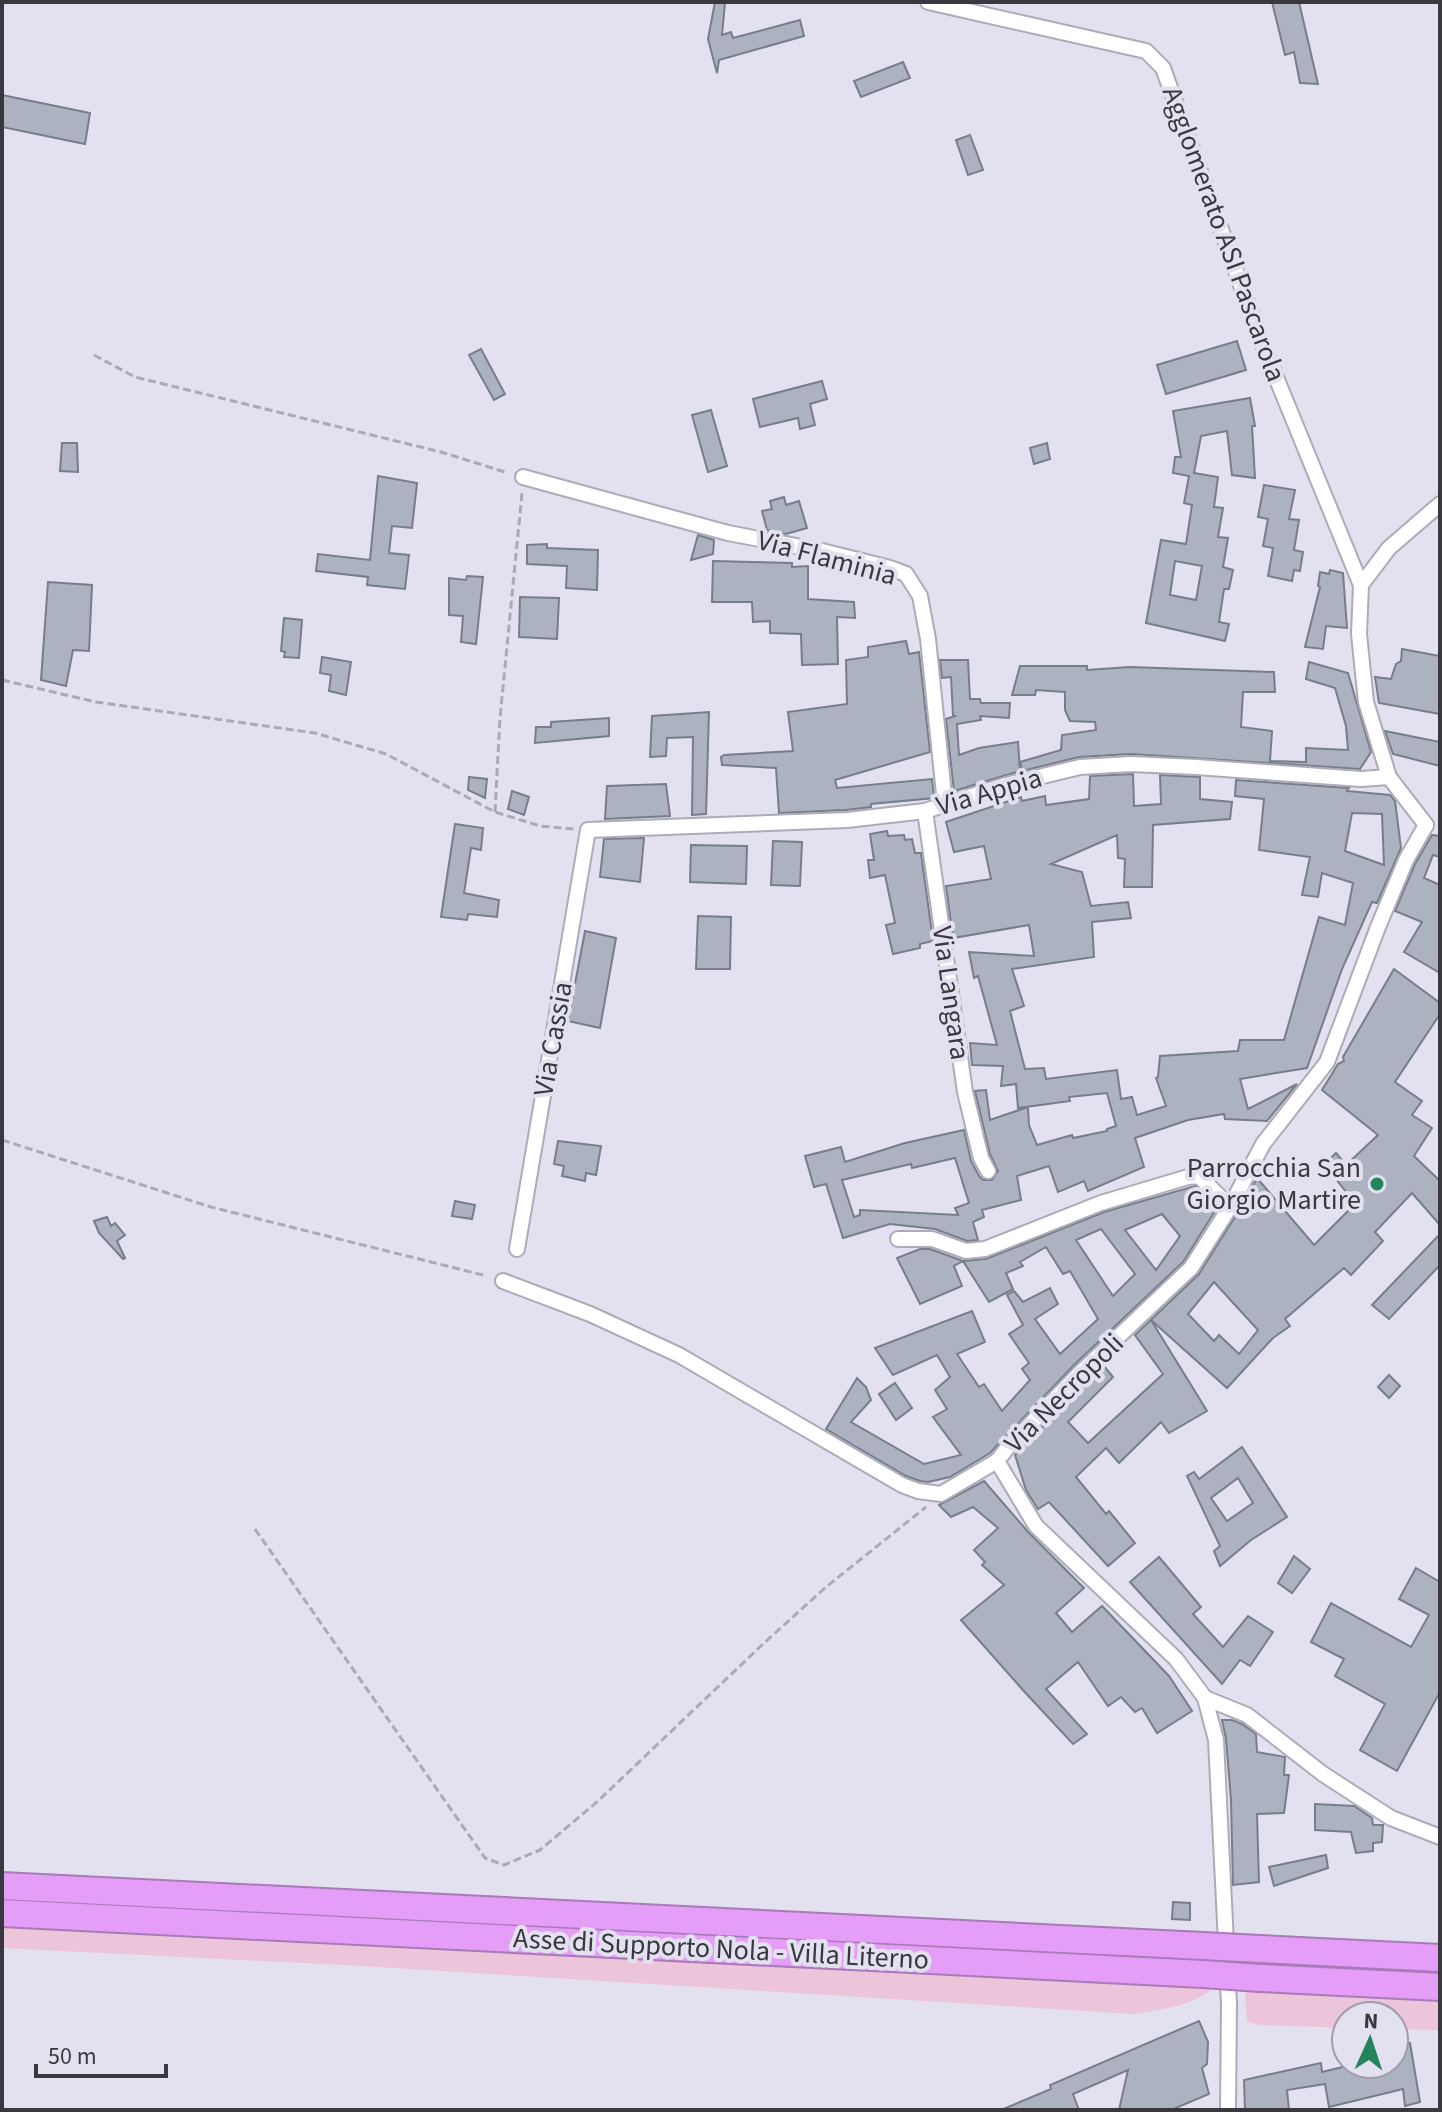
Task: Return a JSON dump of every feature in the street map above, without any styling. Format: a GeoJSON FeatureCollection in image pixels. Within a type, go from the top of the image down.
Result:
{"type":"FeatureCollection","features":[{"type":"Feature","properties":{"kind":"highway","name":"Asse di Supporto Nola - Villa Literno"},"geometry":{"type":"LineString","coordinates":[[2,1886],[1440,1958]]}},
{"type":"Feature","properties":{"kind":"highway","name":"Asse di Supporto Nola - Villa Literno"},"geometry":{"type":"LineString","coordinates":[[2,1913],[1440,1987]]}},
{"type":"Feature","properties":{"kind":"street","name":"Agglomerato ASI Pascarola"},"geometry":{"type":"LineString","coordinates":[[928,2],[1146,51],[1163,68],[1260,338],[1361,585]]}},
{"type":"Feature","properties":{"kind":"street","name":"Via Flaminia"},"geometry":{"type":"LineString","coordinates":[[523,477],[728,533],[822,551],[906,574],[920,596],[928,639],[945,804]]}},
{"type":"Feature","properties":{"kind":"street"},"geometry":{"type":"LineString","coordinates":[[1433,826],[1389,777],[1366,702],[1359,634],[1361,585],[1389,548],[1440,504]]}},
{"type":"Feature","properties":{"kind":"street","name":"Via Appia"},"geometry":{"type":"LineString","coordinates":[[588,830],[847,820],[925,811],[1006,785],[1080,767],[1131,764],[1361,779],[1389,777]]}},
{"type":"Feature","properties":{"kind":"street","name":"Via Langara"},"geometry":{"type":"LineString","coordinates":[[925,811],[965,1092],[981,1158],[988,1171]]}},
{"type":"Feature","properties":{"kind":"street","name":"Via Necropoli"},"geometry":{"type":"LineString","coordinates":[[1226,2109],[1229,2004],[1216,1740],[1205,1698],[1176,1659],[1036,1526],[997,1461],[1081,1372],[1191,1268],[1230,1207],[1263,1144],[1327,1062],[1406,860],[1433,826]]}},
{"type":"Feature","properties":{"kind":"street","name":"Via Cassia"},"geometry":{"type":"LineString","coordinates":[[517,1249],[588,830]]}},
{"type":"Feature","properties":{"kind":"street"},"geometry":{"type":"LineString","coordinates":[[898,1239],[932,1239],[966,1251],[985,1249],[1101,1203],[1188,1177],[1199,1176],[1230,1207]]}},
{"type":"Feature","properties":{"kind":"street"},"geometry":{"type":"LineString","coordinates":[[503,1281],[590,1314],[679,1355],[902,1485],[918,1491],[941,1494],[997,1461]]}},
{"type":"Feature","properties":{"kind":"street"},"geometry":{"type":"LineString","coordinates":[[1205,1698],[1247,1715],[1323,1774],[1391,1818],[1440,1837]]}},
{"type":"Feature","properties":{"kind":"path"},"geometry":{"type":"LineString","coordinates":[[94,355],[135,377],[441,452],[523,477],[500,718],[495,812]]}},
{"type":"Feature","properties":{"kind":"path"},"geometry":{"type":"LineString","coordinates":[[2,680],[96,702],[315,733],[386,754],[495,812],[540,826],[588,830]]}},
{"type":"Feature","properties":{"kind":"path"},"geometry":{"type":"LineString","coordinates":[[2,1140],[211,1207],[503,1281]]}},
{"type":"Feature","properties":{"kind":"path"},"geometry":{"type":"LineString","coordinates":[[255,1529],[485,1858],[504,1865],[540,1850],[598,1801],[826,1587],[941,1494]]}},
{"type":"Feature","properties":{"kind":"shaded area"},"geometry":{"type":"Polygon","coordinates":[[[2,1926],[1212,1989],[1185,2003],[1133,2014],[344,1965],[2,1948],[2,1926]]]}},
{"type":"Feature","properties":{"kind":"shaded area"},"geometry":{"type":"Polygon","coordinates":[[[1245,1991],[1440,1999],[1440,2030],[1410,2029],[1410,2000],[1330,2000],[1330,2027],[1247,2022],[1245,1991]]]}},
{"type":"Feature","properties":{"kind":"building"},"geometry":{"type":"Polygon","coordinates":[[[715,2],[725,3],[722,35],[731,32],[733,38],[800,20],[804,36],[719,60],[717,73],[708,39],[715,2]]]}},
{"type":"Feature","properties":{"kind":"building"},"geometry":{"type":"Polygon","coordinates":[[[1272,2],[1299,2],[1318,84],[1300,83],[1294,52],[1285,55],[1272,2]]]}},
{"type":"Feature","properties":{"kind":"building"},"geometry":{"type":"Polygon","coordinates":[[[903,62],[910,78],[861,97],[854,81],[903,62]]]}},
{"type":"Feature","properties":{"kind":"building"},"geometry":{"type":"Polygon","coordinates":[[[2,95],[90,113],[85,144],[2,127],[2,95]]]}},
{"type":"Feature","properties":{"kind":"building"},"geometry":{"type":"Polygon","coordinates":[[[970,135],[983,170],[968,175],[956,140],[970,135]]]}},
{"type":"Feature","properties":{"kind":"building"},"geometry":{"type":"Polygon","coordinates":[[[1237,341],[1246,370],[1166,394],[1157,365],[1237,341]]]}},
{"type":"Feature","properties":{"kind":"building"},"geometry":{"type":"Polygon","coordinates":[[[481,349],[505,394],[494,400],[469,355],[481,349]]]}},
{"type":"Feature","properties":{"kind":"building"},"geometry":{"type":"Polygon","coordinates":[[[822,381],[827,399],[810,404],[815,425],[800,429],[798,418],[760,427],[753,399],[822,381]]]}},
{"type":"Feature","properties":{"kind":"building"},"geometry":{"type":"Polygon","coordinates":[[[1250,398],[1255,426],[1252,426],[1255,478],[1232,475],[1227,431],[1201,436],[1194,473],[1218,477],[1214,507],[1223,508],[1218,537],[1228,538],[1223,567],[1233,570],[1229,589],[1224,589],[1219,622],[1229,624],[1225,641],[1146,623],[1161,540],[1186,544],[1192,505],[1184,503],[1189,476],[1173,473],[1175,457],[1181,457],[1173,411],[1250,398]],[[1175,561],[1170,595],[1196,600],[1202,566],[1175,561]]]}},
{"type":"Feature","properties":{"kind":"building"},"geometry":{"type":"Polygon","coordinates":[[[711,410],[727,466],[708,472],[692,415],[711,410]]]}},
{"type":"Feature","properties":{"kind":"building"},"geometry":{"type":"Polygon","coordinates":[[[62,443],[77,443],[78,472],[60,471],[62,443]]]}},
{"type":"Feature","properties":{"kind":"building"},"geometry":{"type":"Polygon","coordinates":[[[1047,443],[1050,459],[1034,464],[1030,448],[1047,443]]]}},
{"type":"Feature","properties":{"kind":"building"},"geometry":{"type":"Polygon","coordinates":[[[378,476],[417,483],[412,528],[392,526],[389,553],[409,555],[405,589],[367,585],[368,577],[316,571],[318,554],[370,560],[378,476]]]}},
{"type":"Feature","properties":{"kind":"building"},"geometry":{"type":"Polygon","coordinates":[[[1264,485],[1295,490],[1289,519],[1299,520],[1294,550],[1303,552],[1300,571],[1294,570],[1292,581],[1268,576],[1273,548],[1263,546],[1268,519],[1258,517],[1264,485]]]}},
{"type":"Feature","properties":{"kind":"building"},"geometry":{"type":"Polygon","coordinates":[[[784,497],[786,505],[799,501],[807,528],[786,534],[767,530],[762,511],[772,509],[770,501],[784,497]]]}},
{"type":"Feature","properties":{"kind":"building"},"geometry":{"type":"Polygon","coordinates":[[[698,535],[714,540],[713,554],[691,560],[698,535]]]}},
{"type":"Feature","properties":{"kind":"building"},"geometry":{"type":"Polygon","coordinates":[[[547,544],[547,548],[598,550],[597,590],[566,588],[567,566],[527,564],[527,545],[547,544]]]}},
{"type":"Feature","properties":{"kind":"building"},"geometry":{"type":"Polygon","coordinates":[[[713,561],[808,566],[808,599],[854,602],[855,618],[837,617],[838,664],[802,665],[801,634],[770,633],[770,621],[753,622],[752,602],[712,602],[713,561]]]}},
{"type":"Feature","properties":{"kind":"building"},"geometry":{"type":"Polygon","coordinates":[[[1330,570],[1343,573],[1347,628],[1326,626],[1323,649],[1305,647],[1320,587],[1320,572],[1329,574],[1330,570]]]}},
{"type":"Feature","properties":{"kind":"building"},"geometry":{"type":"Polygon","coordinates":[[[467,576],[483,577],[476,644],[461,642],[463,616],[449,615],[449,578],[466,580],[467,576]]]}},
{"type":"Feature","properties":{"kind":"building"},"geometry":{"type":"Polygon","coordinates":[[[48,582],[92,585],[89,651],[73,650],[66,686],[41,680],[48,582]]]}},
{"type":"Feature","properties":{"kind":"building"},"geometry":{"type":"Polygon","coordinates":[[[520,597],[559,598],[557,639],[519,637],[520,597]]]}},
{"type":"Feature","properties":{"kind":"building"},"geometry":{"type":"Polygon","coordinates":[[[284,618],[302,620],[299,658],[284,657],[285,652],[281,651],[284,618]]]}},
{"type":"Feature","properties":{"kind":"building"},"geometry":{"type":"Polygon","coordinates":[[[906,641],[909,654],[919,652],[930,752],[835,780],[837,788],[932,779],[934,798],[871,804],[871,807],[846,810],[779,813],[776,768],[722,765],[721,757],[724,755],[793,751],[788,712],[847,704],[846,660],[868,657],[868,647],[906,641]]]}},
{"type":"Feature","properties":{"kind":"building"},"geometry":{"type":"Polygon","coordinates":[[[1402,649],[1440,656],[1440,714],[1379,703],[1375,677],[1391,679],[1396,664],[1401,661],[1402,649]]]}},
{"type":"Feature","properties":{"kind":"building"},"geometry":{"type":"Polygon","coordinates":[[[322,657],[351,662],[346,695],[329,691],[331,675],[320,673],[322,657]]]}},
{"type":"Feature","properties":{"kind":"building"},"geometry":{"type":"Polygon","coordinates":[[[940,660],[968,660],[970,699],[980,699],[981,703],[1010,703],[1009,718],[980,716],[981,720],[957,724],[959,755],[979,748],[1018,742],[1020,771],[954,791],[946,719],[955,716],[951,677],[942,678],[940,660]]]}},
{"type":"Feature","properties":{"kind":"building"},"geometry":{"type":"Polygon","coordinates":[[[1309,662],[1348,673],[1371,752],[1360,769],[1131,754],[1079,757],[1022,771],[1020,762],[1061,750],[1062,735],[1096,730],[1095,722],[1070,721],[1065,710],[1065,692],[1036,690],[1035,695],[1012,695],[1020,666],[1087,666],[1087,670],[1130,667],[1274,672],[1275,692],[1243,692],[1241,727],[1272,731],[1270,761],[1306,762],[1306,748],[1348,750],[1346,726],[1335,688],[1306,679],[1309,662]]]}},
{"type":"Feature","properties":{"kind":"building"},"geometry":{"type":"Polygon","coordinates":[[[709,712],[706,814],[692,815],[693,737],[667,738],[666,756],[650,757],[652,716],[709,712]]]}},
{"type":"Feature","properties":{"kind":"building"},"geometry":{"type":"Polygon","coordinates":[[[609,718],[609,736],[535,743],[536,727],[551,727],[551,722],[609,718]]]}},
{"type":"Feature","properties":{"kind":"building"},"geometry":{"type":"Polygon","coordinates":[[[1385,731],[1440,742],[1440,766],[1393,754],[1385,731]]]}},
{"type":"Feature","properties":{"kind":"building"},"geometry":{"type":"Polygon","coordinates":[[[1133,774],[1134,806],[1161,804],[1160,775],[1200,777],[1200,799],[1232,802],[1230,819],[1153,825],[1152,887],[1124,887],[1125,859],[1118,858],[1117,835],[1051,864],[1082,872],[1091,906],[1128,902],[1131,918],[1092,922],[1094,957],[1012,969],[1024,1006],[1010,1011],[1025,1069],[1044,1068],[1046,1079],[1117,1070],[1121,1099],[1132,1097],[1137,1115],[1166,1106],[1156,1078],[1160,1056],[1238,1051],[1240,1040],[1284,1040],[1319,917],[1345,925],[1353,883],[1322,873],[1318,897],[1302,895],[1310,857],[1259,850],[1264,799],[1235,796],[1236,780],[1349,788],[1347,791],[1390,795],[1395,801],[1401,848],[1377,903],[1372,902],[1342,969],[1307,1068],[1240,1079],[1248,1109],[1297,1084],[1267,1121],[1225,1119],[1224,1114],[1188,1120],[1135,1138],[1144,1167],[1088,1191],[1084,1181],[1058,1192],[1049,1166],[1017,1176],[1021,1200],[982,1210],[984,1217],[973,1222],[978,1240],[967,1241],[935,1229],[890,1224],[843,1238],[826,1184],[814,1187],[805,1156],[841,1147],[845,1162],[905,1143],[964,1130],[971,1161],[979,1176],[983,1180],[992,1180],[998,1171],[990,1154],[975,1091],[986,1090],[990,1120],[1028,1107],[1029,1125],[1037,1145],[1072,1135],[1073,1138],[1107,1131],[1116,1126],[1107,1093],[1018,1108],[1016,1084],[1001,1086],[1003,1066],[972,1065],[970,1043],[997,1045],[978,976],[974,978],[969,952],[1034,956],[1029,925],[953,938],[946,886],[991,879],[984,846],[954,852],[946,822],[1021,797],[1022,801],[1045,796],[1046,805],[1089,799],[1090,776],[1133,774]],[[1352,813],[1345,851],[1384,865],[1382,814],[1352,813]],[[955,1158],[912,1168],[911,1164],[842,1180],[854,1217],[860,1215],[860,1210],[958,1215],[955,1208],[969,1203],[955,1158]]]}},
{"type":"Feature","properties":{"kind":"building"},"geometry":{"type":"Polygon","coordinates":[[[469,777],[487,779],[485,798],[468,790],[469,777]]]}},
{"type":"Feature","properties":{"kind":"building"},"geometry":{"type":"Polygon","coordinates":[[[666,784],[670,816],[605,819],[607,786],[666,784]]]}},
{"type":"Feature","properties":{"kind":"building"},"geometry":{"type":"Polygon","coordinates":[[[512,791],[529,797],[524,815],[508,809],[512,791]]]}},
{"type":"Feature","properties":{"kind":"building"},"geometry":{"type":"Polygon","coordinates":[[[455,824],[483,828],[481,850],[471,848],[464,893],[499,900],[497,917],[468,914],[467,920],[441,917],[455,824]]]}},
{"type":"Feature","properties":{"kind":"building"},"geometry":{"type":"Polygon","coordinates":[[[887,831],[888,836],[904,835],[905,840],[912,839],[915,853],[921,853],[933,941],[920,944],[920,948],[893,954],[886,925],[895,923],[885,875],[870,878],[868,860],[874,860],[870,834],[887,831]]]}},
{"type":"Feature","properties":{"kind":"building"},"geometry":{"type":"Polygon","coordinates":[[[1432,835],[1440,836],[1440,857],[1433,855],[1424,878],[1440,885],[1440,973],[1404,952],[1422,922],[1395,911],[1415,864],[1432,835]]]}},
{"type":"Feature","properties":{"kind":"building"},"geometry":{"type":"Polygon","coordinates":[[[644,838],[640,882],[600,877],[604,839],[644,838]]]}},
{"type":"Feature","properties":{"kind":"building"},"geometry":{"type":"Polygon","coordinates":[[[773,841],[802,842],[800,886],[771,885],[773,841]]]}},
{"type":"Feature","properties":{"kind":"building"},"geometry":{"type":"Polygon","coordinates":[[[691,845],[747,846],[746,884],[690,882],[691,845]]]}},
{"type":"Feature","properties":{"kind":"building"},"geometry":{"type":"Polygon","coordinates":[[[698,916],[731,917],[730,969],[696,969],[698,916]]]}},
{"type":"Feature","properties":{"kind":"building"},"geometry":{"type":"Polygon","coordinates":[[[585,931],[616,938],[600,1028],[568,1021],[585,931]]]}},
{"type":"Feature","properties":{"kind":"building"},"geometry":{"type":"Polygon","coordinates":[[[1394,969],[1440,1003],[1440,1014],[1395,1082],[1422,1101],[1412,1115],[1432,1128],[1414,1156],[1440,1181],[1440,1225],[1412,1193],[1375,1232],[1383,1241],[1351,1275],[1344,1268],[1285,1319],[1290,1326],[1273,1338],[1227,1388],[1151,1320],[1207,1411],[1169,1433],[1161,1422],[1119,1463],[1106,1448],[1076,1477],[1135,1543],[1108,1566],[1049,1502],[1038,1509],[1026,1490],[1015,1455],[1103,1365],[1113,1377],[1068,1422],[1088,1443],[1163,1374],[1135,1335],[1199,1274],[1257,1178],[1314,1245],[1352,1207],[1346,1201],[1350,1197],[1324,1164],[1336,1153],[1346,1165],[1378,1135],[1322,1090],[1338,1064],[1344,1061],[1343,1057],[1394,969]],[[1214,1282],[1188,1314],[1214,1341],[1219,1335],[1239,1354],[1258,1330],[1214,1282]]]}},
{"type":"Feature","properties":{"kind":"building"},"geometry":{"type":"Polygon","coordinates":[[[558,1141],[601,1146],[596,1175],[586,1173],[585,1181],[562,1176],[564,1166],[554,1164],[558,1141]]]}},
{"type":"Feature","properties":{"kind":"building"},"geometry":{"type":"Polygon","coordinates":[[[1195,1186],[1217,1208],[1183,1262],[1074,1365],[990,1453],[950,1477],[928,1482],[906,1476],[826,1429],[857,1378],[866,1387],[871,1400],[851,1422],[924,1464],[961,1455],[933,1417],[947,1409],[935,1390],[950,1377],[937,1355],[893,1375],[875,1348],[972,1311],[985,1342],[957,1354],[979,1387],[984,1384],[1002,1411],[1030,1380],[1022,1369],[1029,1363],[1009,1334],[1023,1325],[1007,1295],[1014,1291],[1023,1302],[1050,1288],[1058,1304],[1035,1319],[1060,1354],[1098,1319],[1070,1271],[1063,1274],[1046,1247],[1020,1262],[1023,1266],[1006,1273],[1013,1289],[989,1302],[963,1261],[986,1259],[1104,1212],[1195,1186]],[[1162,1214],[1125,1230],[1156,1270],[1180,1236],[1162,1214]],[[1101,1229],[1076,1240],[1113,1296],[1135,1274],[1101,1229]]]}},
{"type":"Feature","properties":{"kind":"building"},"geometry":{"type":"Polygon","coordinates":[[[455,1201],[475,1205],[472,1219],[452,1216],[455,1201]]]}},
{"type":"Feature","properties":{"kind":"building"},"geometry":{"type":"Polygon","coordinates":[[[107,1217],[111,1226],[115,1223],[125,1235],[117,1241],[123,1259],[99,1233],[94,1221],[107,1217]]]}},
{"type":"Feature","properties":{"kind":"building"},"geometry":{"type":"Polygon","coordinates":[[[1440,1234],[1440,1265],[1389,1319],[1372,1305],[1440,1234]]]}},
{"type":"Feature","properties":{"kind":"building"},"geometry":{"type":"Polygon","coordinates":[[[920,1249],[930,1249],[963,1261],[954,1266],[962,1286],[920,1304],[897,1258],[920,1249]]]}},
{"type":"Feature","properties":{"kind":"building"},"geometry":{"type":"Polygon","coordinates":[[[1389,1375],[1400,1386],[1389,1398],[1378,1387],[1389,1375]]]}},
{"type":"Feature","properties":{"kind":"building"},"geometry":{"type":"Polygon","coordinates":[[[895,1383],[912,1408],[896,1420],[879,1394],[895,1383]]]}},
{"type":"Feature","properties":{"kind":"building"},"geometry":{"type":"Polygon","coordinates":[[[1242,1447],[1287,1517],[1251,1540],[1220,1566],[1214,1551],[1220,1546],[1187,1476],[1194,1472],[1199,1479],[1242,1447]],[[1238,1478],[1211,1498],[1227,1521],[1253,1503],[1238,1478]]]}},
{"type":"Feature","properties":{"kind":"building"},"geometry":{"type":"Polygon","coordinates":[[[984,1481],[1029,1533],[1084,1588],[1056,1613],[1072,1632],[1102,1606],[1169,1676],[1192,1711],[1157,1733],[1142,1708],[1135,1712],[1121,1697],[1108,1706],[1078,1662],[1046,1689],[1087,1734],[1073,1744],[1021,1688],[961,1620],[1004,1585],[982,1565],[985,1562],[974,1550],[998,1528],[973,1507],[951,1517],[939,1505],[984,1481]]]}},
{"type":"Feature","properties":{"kind":"building"},"geometry":{"type":"Polygon","coordinates":[[[1294,1556],[1310,1569],[1292,1593],[1278,1583],[1294,1556]]]}},
{"type":"Feature","properties":{"kind":"building"},"geometry":{"type":"Polygon","coordinates":[[[1159,1557],[1201,1607],[1193,1614],[1223,1647],[1248,1616],[1273,1632],[1250,1666],[1240,1660],[1222,1684],[1130,1582],[1159,1557]]]}},
{"type":"Feature","properties":{"kind":"building"},"geometry":{"type":"Polygon","coordinates":[[[1416,1568],[1440,1582],[1440,1692],[1397,1771],[1360,1750],[1385,1704],[1335,1676],[1344,1659],[1311,1642],[1331,1603],[1411,1647],[1429,1615],[1399,1599],[1416,1568]]]}},
{"type":"Feature","properties":{"kind":"building"},"geometry":{"type":"Polygon","coordinates":[[[1222,1720],[1242,1724],[1256,1734],[1257,1752],[1285,1757],[1284,1775],[1289,1775],[1284,1813],[1257,1814],[1259,1882],[1233,1885],[1231,1800],[1222,1720]]]}},
{"type":"Feature","properties":{"kind":"building"},"geometry":{"type":"Polygon","coordinates":[[[1315,1804],[1354,1806],[1372,1818],[1373,1825],[1383,1825],[1382,1842],[1373,1843],[1373,1851],[1356,1853],[1351,1832],[1315,1830],[1315,1804]]]}},
{"type":"Feature","properties":{"kind":"building"},"geometry":{"type":"Polygon","coordinates":[[[1326,1855],[1328,1868],[1274,1886],[1269,1867],[1326,1855]]]}},
{"type":"Feature","properties":{"kind":"building"},"geometry":{"type":"Polygon","coordinates":[[[1173,1902],[1190,1903],[1190,1920],[1172,1919],[1173,1902]]]}},
{"type":"Feature","properties":{"kind":"building"},"geometry":{"type":"Polygon","coordinates":[[[1199,2021],[1208,2042],[1207,2064],[1202,2068],[1209,2094],[1171,2110],[1119,2110],[1128,2070],[1073,2094],[1079,2110],[1001,2110],[1051,2089],[1050,2085],[1199,2021]]]}},
{"type":"Feature","properties":{"kind":"building"},"geometry":{"type":"Polygon","coordinates":[[[1410,2043],[1420,2102],[1405,2106],[1403,2089],[1329,2107],[1325,2084],[1287,2090],[1289,2110],[1245,2110],[1244,2080],[1321,2063],[1322,2072],[1330,2070],[1330,2080],[1410,2080],[1410,2043]]]}},
{"type":"Feature","properties":{"kind":"place","name":"Parrocchia San Giorgio Martire"},"geometry":{"type":"Point","coordinates":[1377,1184]}}]}
